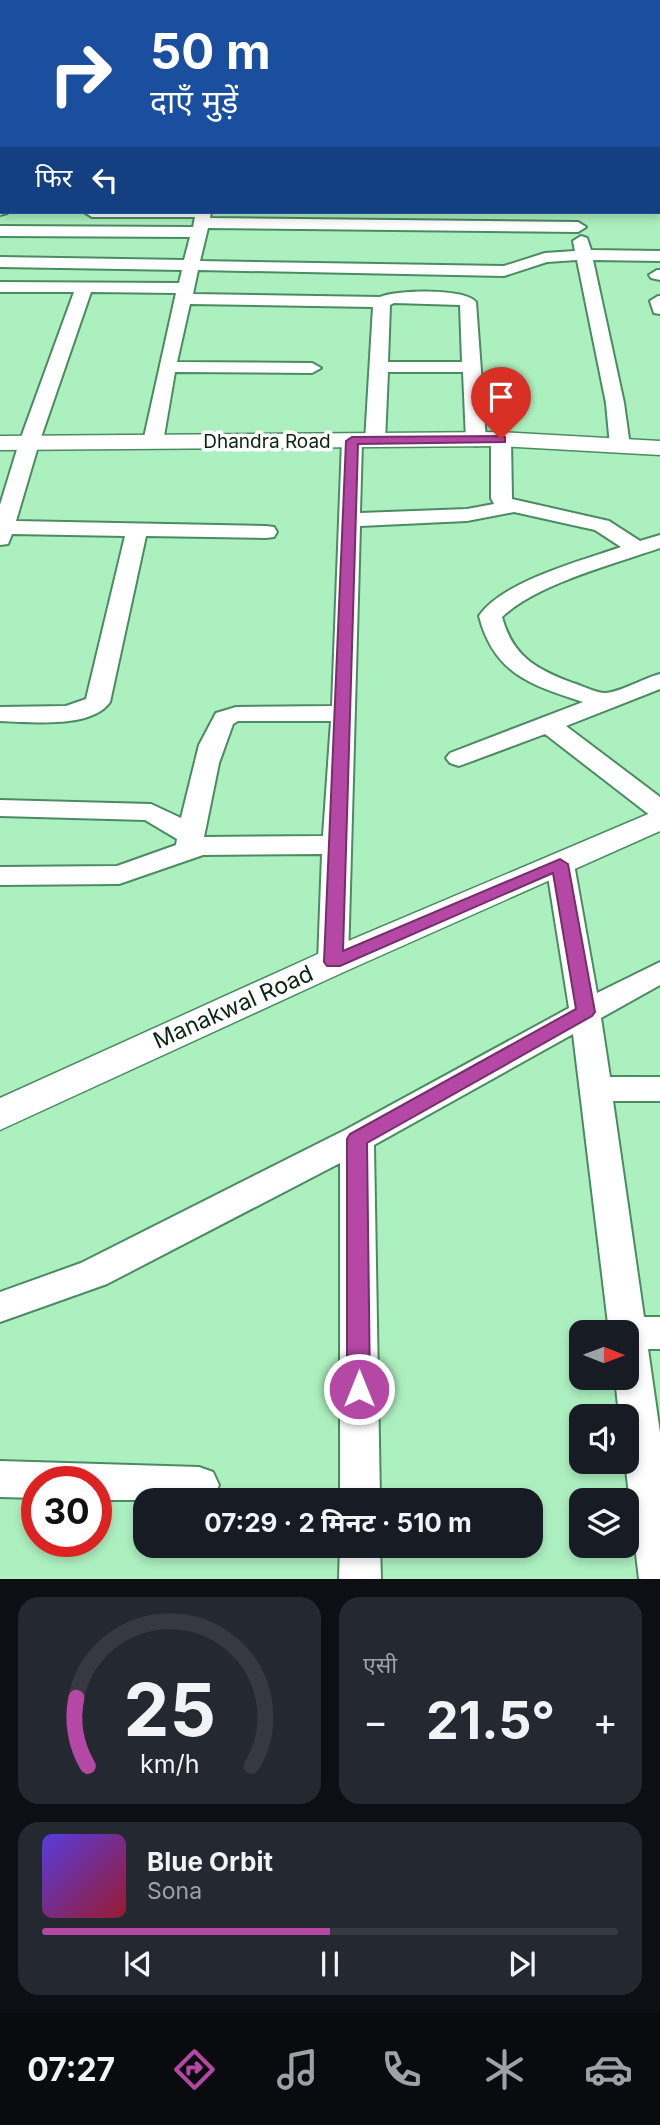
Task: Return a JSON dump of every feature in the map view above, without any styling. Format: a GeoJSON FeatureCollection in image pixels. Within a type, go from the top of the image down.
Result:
{"type":"FeatureCollection","features":[{"type":"Feature","properties":{"kind":"street"},"geometry":{"type":"LineString","coordinates":[[120,214],[202,220]]}},
{"type":"Feature","properties":{"kind":"street"},"geometry":{"type":"LineString","coordinates":[[411,218],[424,242]]}},
{"type":"Feature","properties":{"kind":"street"},"geometry":{"type":"LineString","coordinates":[[0,231],[202,220],[576,219],[615,403],[620,446]]}},
{"type":"Feature","properties":{"kind":"street"},"geometry":{"type":"LineString","coordinates":[[153,442],[167,368],[202,220]]}},
{"type":"Feature","properties":{"kind":"street"},"geometry":{"type":"LineString","coordinates":[[0,262],[504,271],[516,270],[540,259],[584,255],[660,256]]}},
{"type":"Feature","properties":{"kind":"street"},"geometry":{"type":"LineString","coordinates":[[0,286],[382,302],[392,298],[466,300],[476,440]]}},
{"type":"Feature","properties":{"kind":"street"},"geometry":{"type":"LineString","coordinates":[[84,289],[3,522],[137,530],[266,532]]}},
{"type":"Feature","properties":{"kind":"street"},"geometry":{"type":"LineString","coordinates":[[333,962],[349,520],[380,368],[382,302]]}},
{"type":"Feature","properties":{"kind":"street"},"geometry":{"type":"LineString","coordinates":[[380,368],[472,367]]}},
{"type":"Feature","properties":{"kind":"street"},"geometry":{"type":"LineString","coordinates":[[167,368],[312,368]]}},
{"type":"Feature","properties":{"kind":"street"},"geometry":{"type":"LineString","coordinates":[[501,439],[501,498],[510,507]]}},
{"type":"Feature","properties":{"kind":"street","name":"Dhandra Road"},"geometry":{"type":"LineString","coordinates":[[0,443],[501,439],[660,448]]}},
{"type":"Feature","properties":{"kind":"street"},"geometry":{"type":"LineString","coordinates":[[349,520],[459,516],[510,507],[602,525],[649,545]]}},
{"type":"Feature","properties":{"kind":"street"},"geometry":{"type":"LineString","coordinates":[[0,714],[74,713],[94,707],[98,702],[137,530]]}},
{"type":"Feature","properties":{"kind":"street"},"geometry":{"type":"LineString","coordinates":[[605,701],[533,676],[514,664],[497,641],[490,616],[504,602],[649,545]]}},
{"type":"Feature","properties":{"kind":"street"},"geometry":{"type":"LineString","coordinates":[[459,758],[660,681]]}},
{"type":"Feature","properties":{"kind":"street"},"geometry":{"type":"LineString","coordinates":[[189,841],[211,749],[219,724],[226,717],[236,714],[344,712]]}},
{"type":"Feature","properties":{"kind":"street"},"geometry":{"type":"LineString","coordinates":[[547,723],[660,810]]}},
{"type":"Feature","properties":{"kind":"street"},"geometry":{"type":"LineString","coordinates":[[0,808],[151,813],[189,841],[215,845],[336,845]]}},
{"type":"Feature","properties":{"kind":"street","name":"Manakwal Road"},"geometry":{"type":"LineString","coordinates":[[0,1115],[333,962],[660,818]]}},
{"type":"Feature","properties":{"kind":"street"},"geometry":{"type":"LineString","coordinates":[[0,876],[119,875],[189,841]]}},
{"type":"Feature","properties":{"kind":"street"},"geometry":{"type":"LineString","coordinates":[[560,864],[585,1012],[625,1320]]}},
{"type":"Feature","properties":{"kind":"street"},"geometry":{"type":"LineString","coordinates":[[0,1307],[94,1274],[357,1139],[660,972]]}},
{"type":"Feature","properties":{"kind":"street"},"geometry":{"type":"LineString","coordinates":[[596,1089],[660,1089]]}},
{"type":"Feature","properties":{"kind":"street"},"geometry":{"type":"LineString","coordinates":[[357,1139],[360,1488]]}},
{"type":"Feature","properties":{"kind":"street"},"geometry":{"type":"LineString","coordinates":[[639,1333],[660,1333]]}},
{"type":"Feature","properties":{"kind":"street"},"geometry":{"type":"LineString","coordinates":[[635,1390],[660,1579]]}},
{"type":"Feature","properties":{"kind":"street"},"geometry":{"type":"LineString","coordinates":[[0,1479],[200,1485]]}},
{"type":"Feature","properties":{"kind":"street"},"geometry":{"type":"LineString","coordinates":[[360,1558],[360,1579]]}},
{"type":"Feature","properties":{"kind":"route"},"geometry":{"type":"LineString","coordinates":[[359,1389],[357,1139],[585,1012],[560,864],[333,962],[352,441],[501,439]]}}]}
